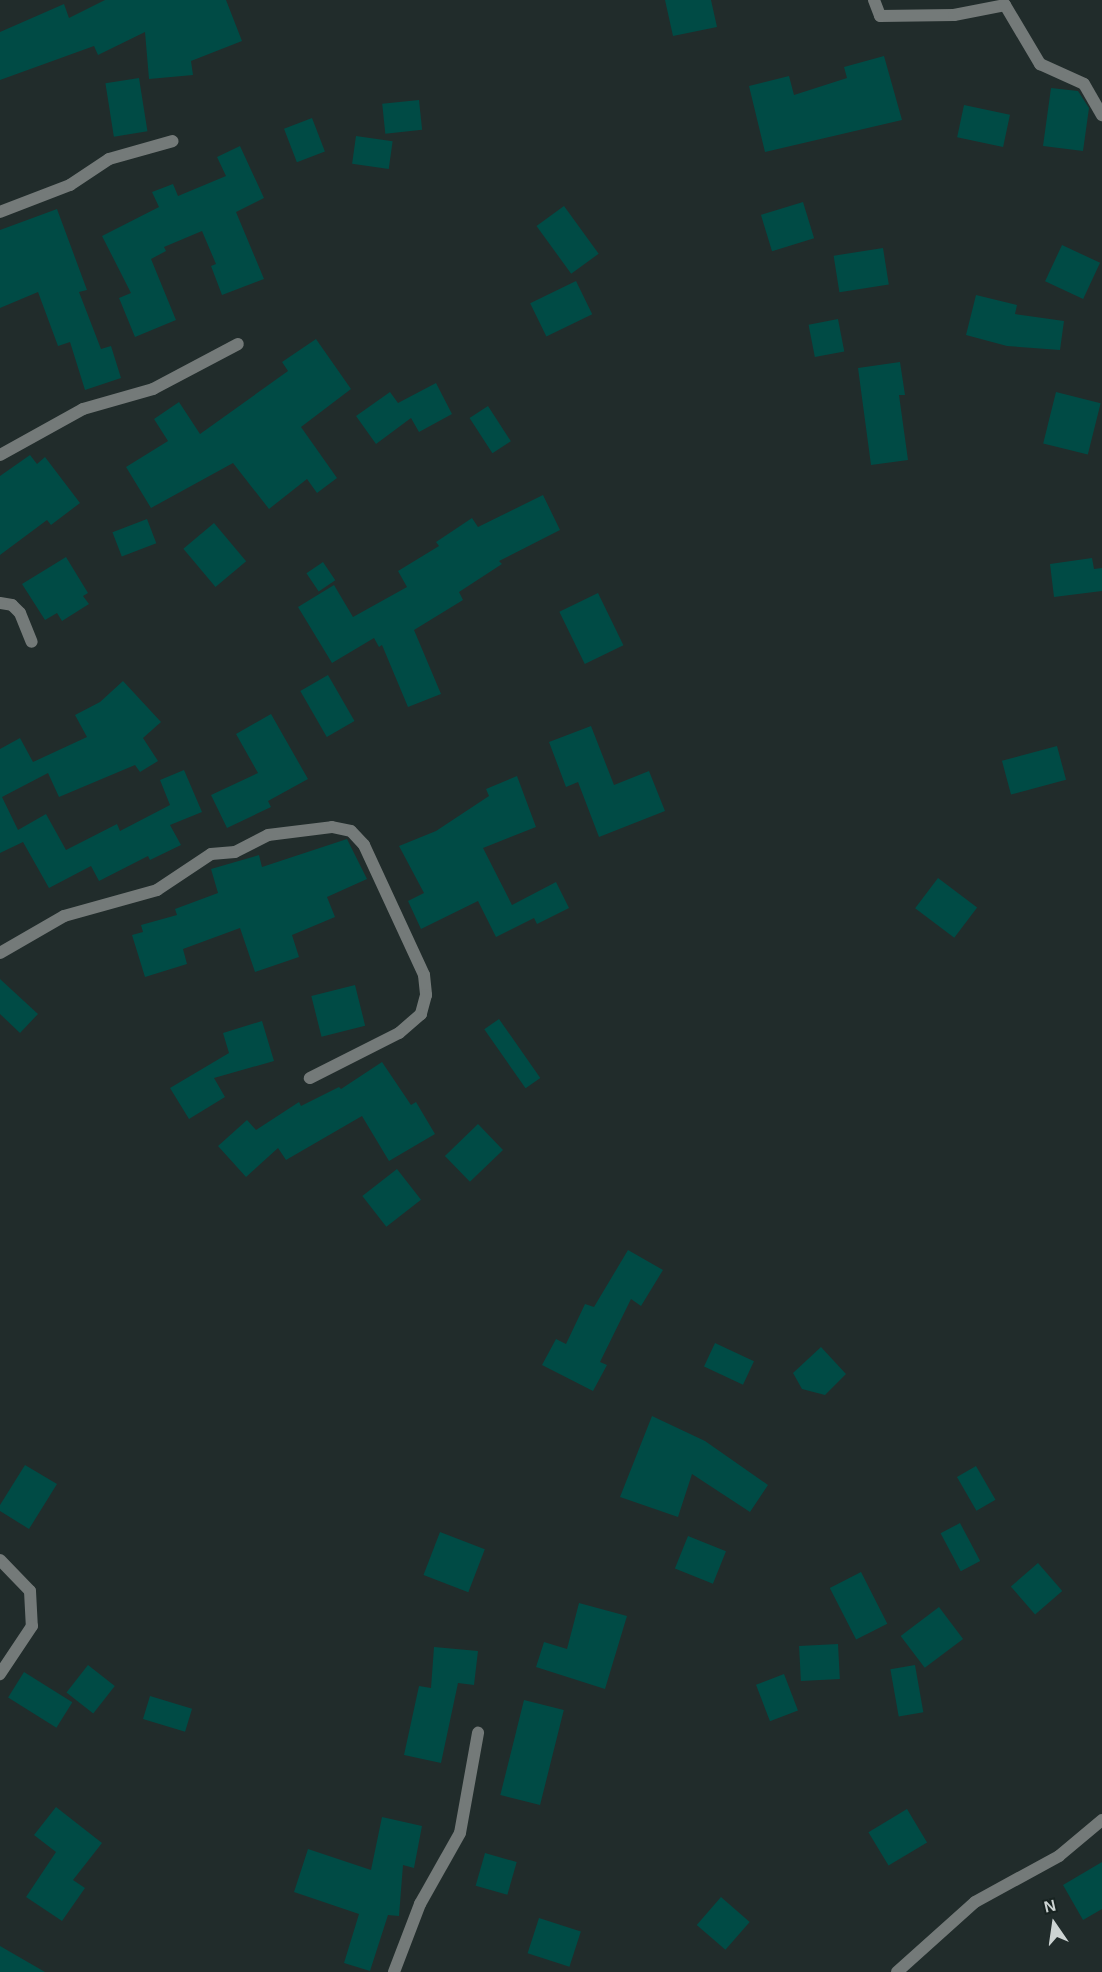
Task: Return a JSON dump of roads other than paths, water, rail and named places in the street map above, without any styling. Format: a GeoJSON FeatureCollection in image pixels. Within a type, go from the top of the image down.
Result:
{"type":"FeatureCollection","features":[{"type":"Feature","properties":{"kind":"street"},"geometry":{"type":"LineString","coordinates":[[874,0],[880,16],[954,15],[1005,5],[1040,64],[1084,84],[1102,115]]}},
{"type":"Feature","properties":{"kind":"street"},"geometry":{"type":"LineString","coordinates":[[0,212],[70,185],[109,159],[173,141]]}},
{"type":"Feature","properties":{"kind":"street"},"geometry":{"type":"LineString","coordinates":[[0,455],[83,409],[153,389],[238,344]]}},
{"type":"Feature","properties":{"kind":"street"},"geometry":{"type":"LineString","coordinates":[[0,603],[12,605],[20,613],[32,642]]}},
{"type":"Feature","properties":{"kind":"street"},"geometry":{"type":"LineString","coordinates":[[0,953],[64,916],[157,890],[211,854],[235,852],[268,835],[332,827],[351,831],[364,845],[424,975],[426,995],[421,1014],[399,1033],[310,1078]]}},
{"type":"Feature","properties":{"kind":"street"},"geometry":{"type":"LineString","coordinates":[[0,1560],[30,1591],[33,1626],[0,1674]]}},
{"type":"Feature","properties":{"kind":"street"},"geometry":{"type":"LineString","coordinates":[[394,1972],[420,1904],[460,1833],[478,1733]]}},
{"type":"Feature","properties":{"kind":"street"},"geometry":{"type":"LineString","coordinates":[[897,1972],[975,1902],[1059,1856],[1102,1820]]}}]}
